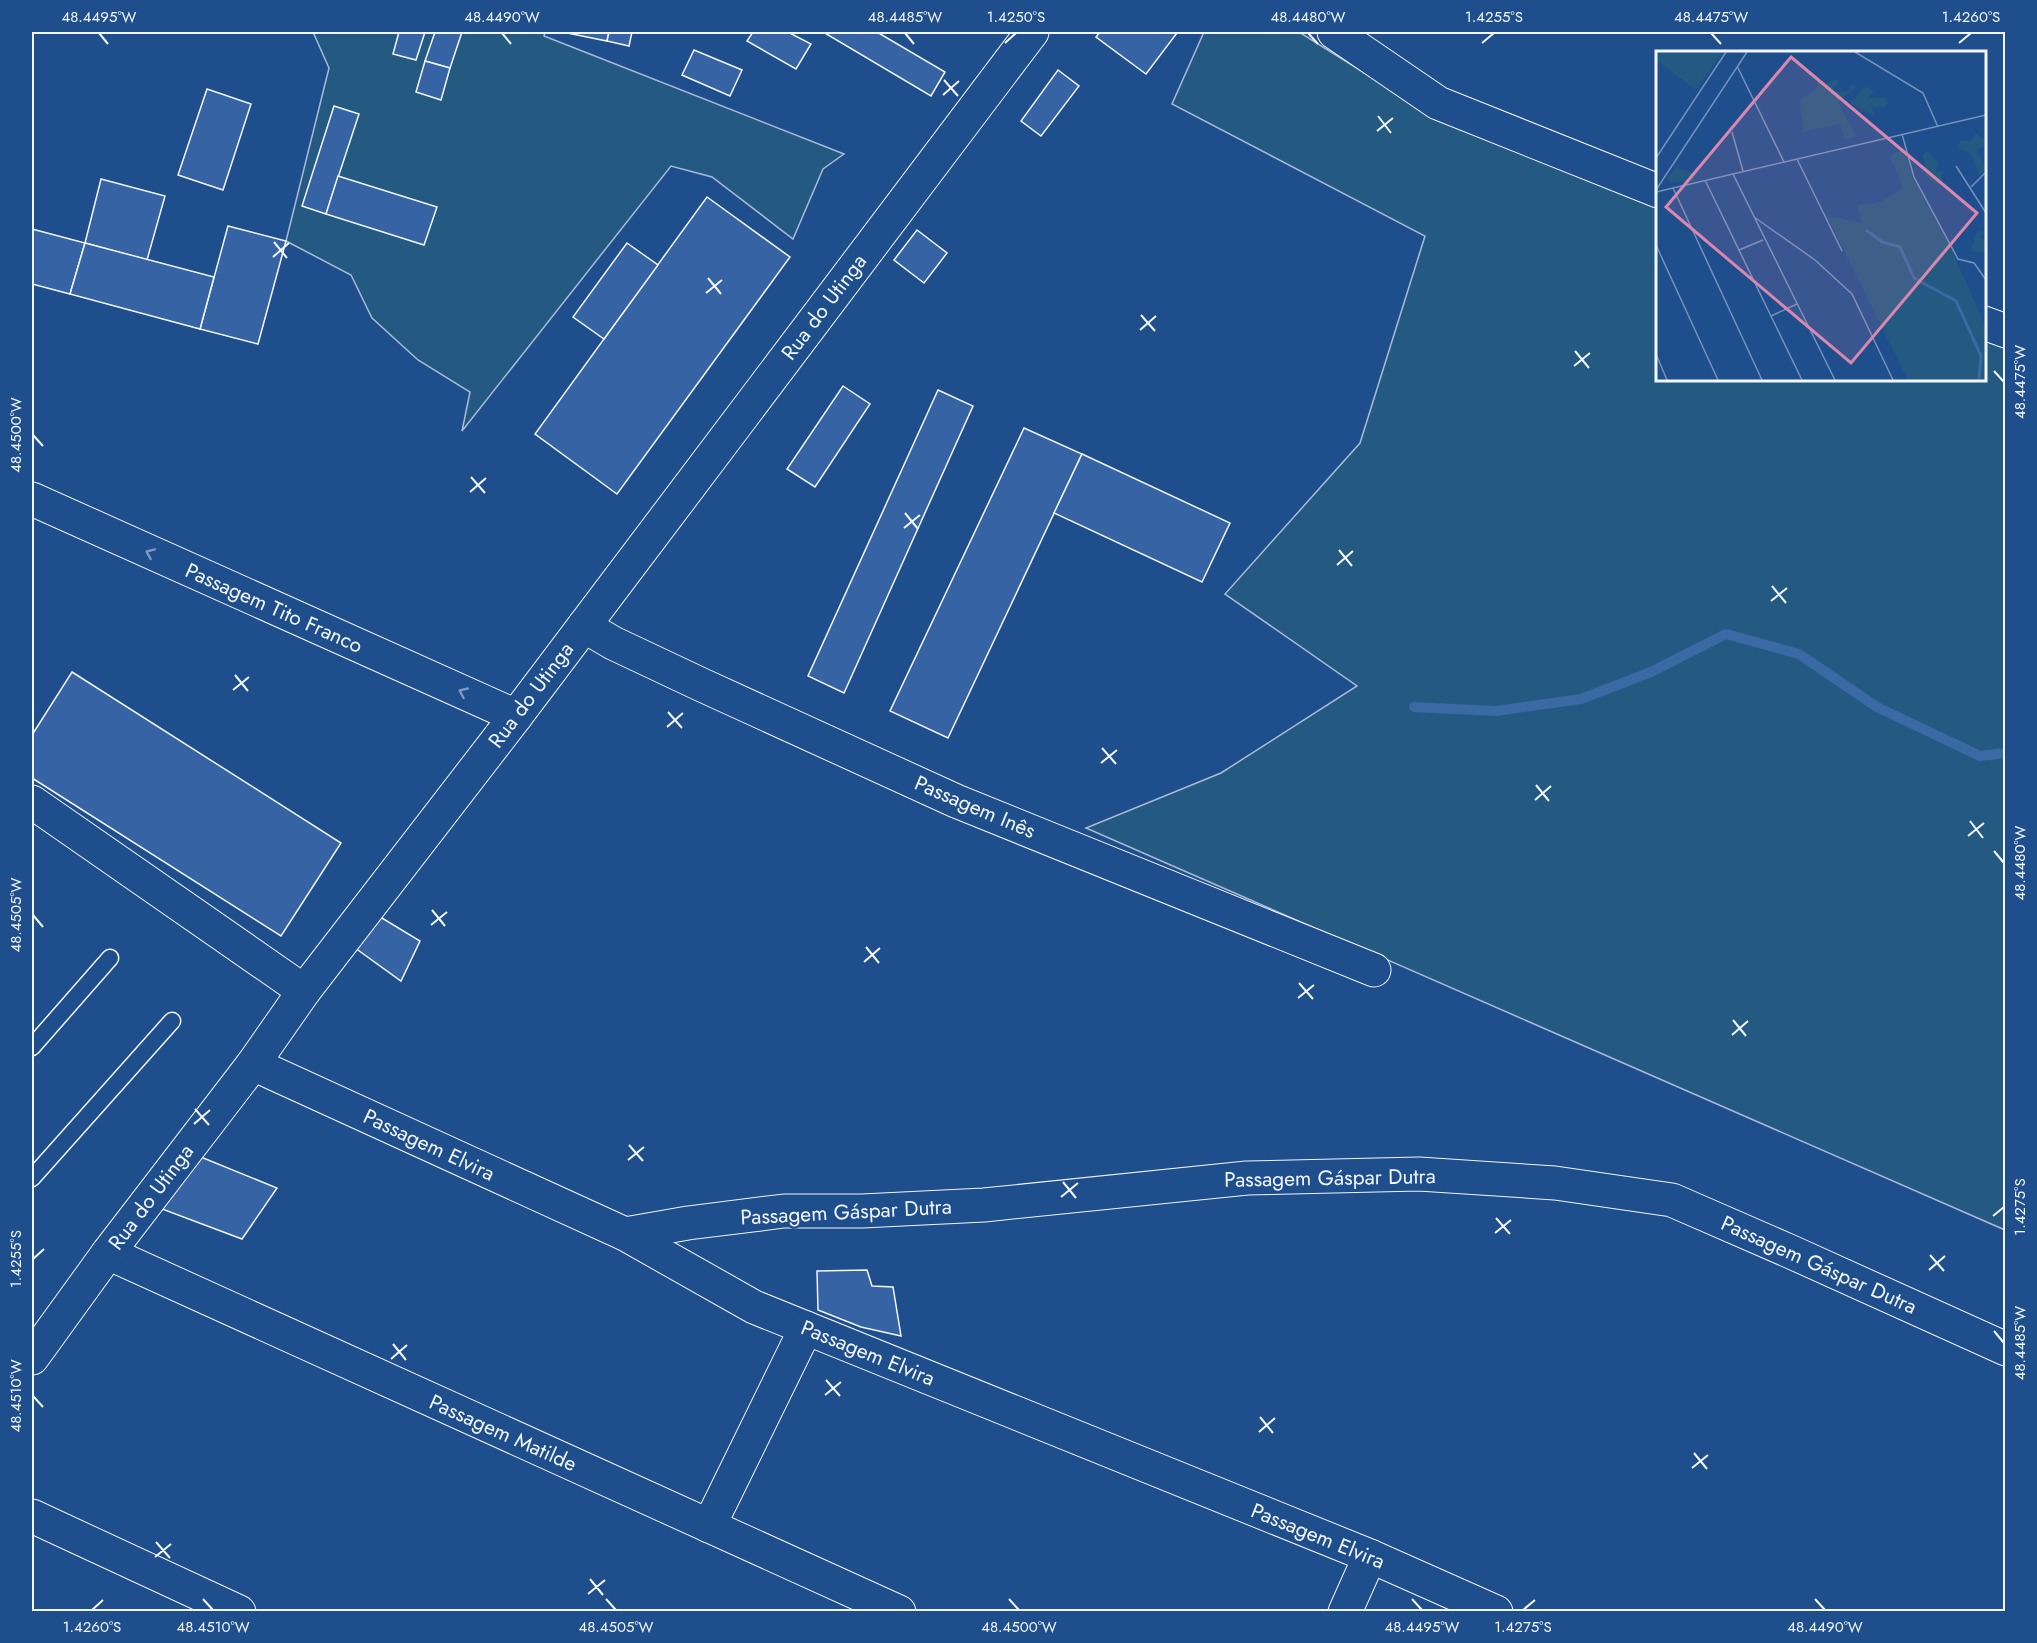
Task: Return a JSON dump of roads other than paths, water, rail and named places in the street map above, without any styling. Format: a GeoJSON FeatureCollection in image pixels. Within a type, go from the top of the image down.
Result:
{"type":"FeatureCollection","features":[{"type":"Feature","properties":{"kind":"street","name":"Rua do Utinga"},"geometry":{"type":"LineString","coordinates":[[32,1358],[108,1253],[253,1064],[304,991],[516,716],[1032,32]]}},
{"type":"Feature","properties":{"kind":"street"},"geometry":{"type":"LineString","coordinates":[[1334,32],[1438,103],[1656,190]]}},
{"type":"Feature","properties":{"kind":"street"},"geometry":{"type":"LineString","coordinates":[[1986,324],[2006,331]]}},
{"type":"Feature","properties":{"kind":"street","name":"Passagem Tito Franco"},"geometry":{"type":"LineString","coordinates":[[32,499],[516,716]]}},
{"type":"Feature","properties":{"kind":"street","name":"Passagem Inês"},"geometry":{"type":"LineString","coordinates":[[584,626],[613,643],[702,686],[956,801],[1374,970]]}},
{"type":"Feature","properties":{"kind":"street"},"geometry":{"type":"LineString","coordinates":[[32,802],[304,991]]}},
{"type":"Feature","properties":{"kind":"street","name":"Passagem Elvira"},"geometry":{"type":"LineString","coordinates":[[253,1064],[625,1234],[754,1307],[1370,1556],[1496,1611]]}},
{"type":"Feature","properties":{"kind":"street","name":"Passagem Gáspar Dutra"},"geometry":{"type":"LineString","coordinates":[[625,1234],[688,1223],[784,1211],[862,1211],[984,1204],[1247,1178],[1419,1173],[1555,1183],[1672,1200],[2006,1349]]}},
{"type":"Feature","properties":{"kind":"street","name":"Passagem Matilde"},"geometry":{"type":"LineString","coordinates":[[108,1253],[899,1611]]}},
{"type":"Feature","properties":{"kind":"street"},"geometry":{"type":"LineString","coordinates":[[709,1526],[806,1328]]}},
{"type":"Feature","properties":{"kind":"street"},"geometry":{"type":"LineString","coordinates":[[32,1516],[239,1611]]}},
{"type":"Feature","properties":{"kind":"street"},"geometry":{"type":"LineString","coordinates":[[1344,1611],[1370,1556]]}},
{"type":"Feature","properties":{"kind":"lane"},"geometry":{"type":"LineString","coordinates":[[32,1047],[110,958]]}},
{"type":"Feature","properties":{"kind":"lane"},"geometry":{"type":"LineString","coordinates":[[32,1178],[172,1021]]}},
{"type":"Feature","properties":{"kind":"waterway"},"geometry":{"type":"LineString","coordinates":[[1414,707],[1496,711],[1581,699],[1651,672],[1726,634],[1799,654],[1877,707],[1980,756],[2006,753]]}}]}
